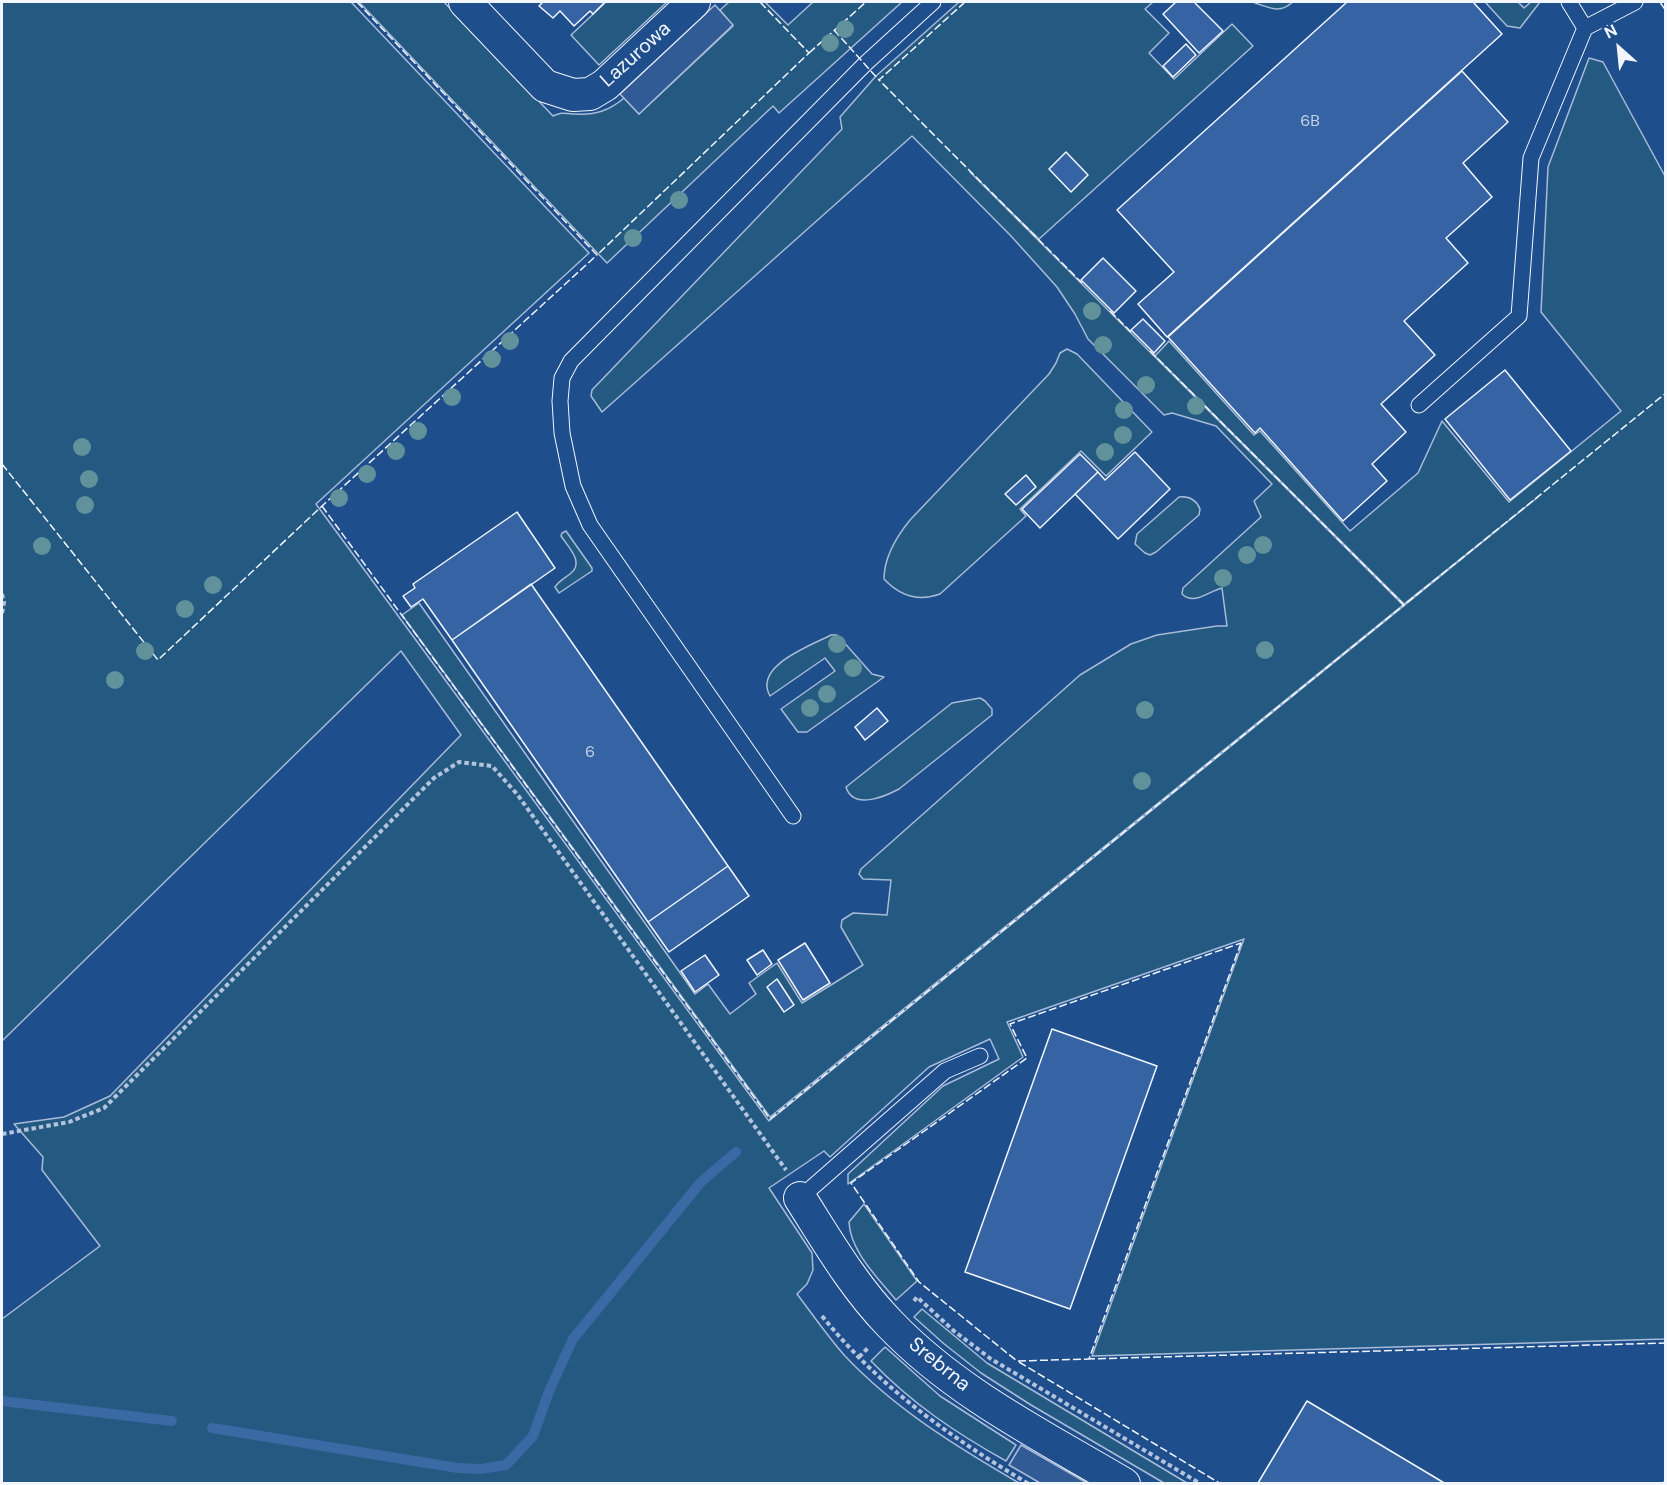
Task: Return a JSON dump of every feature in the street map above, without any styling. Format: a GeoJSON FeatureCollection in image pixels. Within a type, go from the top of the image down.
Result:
{"type":"FeatureCollection","features":[{"type":"Feature","properties":{"kind":"street","name":"Lazurowa"},"geometry":{"type":"LineString","coordinates":[[465,2],[546,86],[573,95],[590,94],[605,85],[694,2]]}},
{"type":"Feature","properties":{"kind":"street","name":"Srebrna"},"geometry":{"type":"LineString","coordinates":[[800,1198],[850,1275],[891,1325],[924,1356],[991,1405],[1124,1484]]}},
{"type":"Feature","properties":{"kind":"lane"},"geometry":{"type":"LineString","coordinates":[[793,816],[590,525],[573,486],[562,433],[560,401],[562,378],[571,361],[865,64],[933,2]]}},
{"type":"Feature","properties":{"kind":"lane"},"geometry":{"type":"LineString","coordinates":[[1569,2],[1585,28]]}},
{"type":"Feature","properties":{"kind":"lane"},"geometry":{"type":"LineString","coordinates":[[1419,405],[1519,316],[1531,158],[1585,28],[1635,2]]}},
{"type":"Feature","properties":{"kind":"lane"},"geometry":{"type":"LineString","coordinates":[[800,1198],[945,1071],[980,1056]]}},
{"type":"Feature","properties":{"kind":"path"},"geometry":{"type":"LineString","coordinates":[[2,594],[4,602],[2,614]]}},
{"type":"Feature","properties":{"kind":"path"},"geometry":{"type":"LineString","coordinates":[[2,1134],[69,1122],[104,1108],[434,778],[459,762],[492,766],[517,794],[785,1167],[800,1198]]}},
{"type":"Feature","properties":{"kind":"path"},"geometry":{"type":"LineString","coordinates":[[859,1357],[917,1297],[954,1331],[991,1359],[1201,1484]]}},
{"type":"Feature","properties":{"kind":"path"},"geometry":{"type":"LineString","coordinates":[[822,1316],[890,1388],[922,1414],[961,1442],[1029,1484]]}},
{"type":"Feature","properties":{"kind":"shaded area"},"geometry":{"type":"Polygon","coordinates":[[[2,2],[351,2],[589,253],[316,504],[769,1121],[1538,497],[1404,604],[1155,356],[1169,341],[1254,435],[1260,431],[1350,531],[1418,473],[1442,421],[1509,502],[1621,411],[1541,312],[1548,167],[1589,58],[1603,62],[1666,178],[1665,1339],[1092,1356],[1244,939],[1007,1022],[1023,1057],[848,1184],[848,1174],[943,1086],[999,1059],[990,1039],[929,1067],[830,1157],[824,1151],[769,1188],[812,1253],[813,1270],[807,1284],[797,1294],[839,1349],[864,1375],[906,1410],[950,1441],[1019,1483],[2,1483],[2,1319],[100,1246],[42,1170],[43,1157],[14,1124],[64,1117],[110,1096],[461,735],[401,651],[2,1041],[2,2]]]}},
{"type":"Feature","properties":{"kind":"shaded area"},"geometry":{"type":"Polygon","coordinates":[[[359,2],[444,2],[553,116],[562,113],[596,113],[613,106],[624,98],[639,114],[733,26],[720,10],[729,2],[765,2],[788,25],[813,2],[902,2],[779,113],[773,106],[607,263],[359,2]]]}},
{"type":"Feature","properties":{"kind":"shaded area"},"geometry":{"type":"Polygon","coordinates":[[[606,2],[667,2],[599,65],[571,35],[606,2]]]}},
{"type":"Feature","properties":{"kind":"shaded area"},"geometry":{"type":"Polygon","coordinates":[[[959,2],[1153,2],[1145,9],[1169,33],[1149,53],[1174,79],[1232,24],[1253,46],[1039,239],[970,172],[1403,605],[770,1117],[402,615],[419,603],[695,994],[708,984],[730,1014],[756,994],[749,983],[777,963],[802,1003],[863,965],[841,927],[842,920],[853,913],[887,915],[891,880],[863,879],[859,874],[861,869],[1080,675],[1131,644],[1157,635],[1227,626],[1222,588],[1191,599],[1182,594],[1183,588],[1261,517],[1254,501],[1272,484],[1216,426],[1172,413],[1164,415],[1088,339],[1057,287],[1011,236],[912,136],[602,412],[591,396],[592,390],[842,129],[840,117],[876,76],[959,2]]]}},
{"type":"Feature","properties":{"kind":"shaded area"},"geometry":{"type":"Polygon","coordinates":[[[1293,2],[1279,9],[1255,3],[1293,2]]]}},
{"type":"Feature","properties":{"kind":"shaded area"},"geometry":{"type":"Polygon","coordinates":[[[1485,2],[1518,2],[1524,8],[1531,2],[1540,2],[1520,28],[1507,26],[1485,2]]]}},
{"type":"Feature","properties":{"kind":"shaded area"},"geometry":{"type":"Polygon","coordinates":[[[715,5],[733,25],[639,114],[620,94],[715,5]]]}},
{"type":"Feature","properties":{"kind":"shaded area"},"geometry":{"type":"Polygon","coordinates":[[[1067,349],[1077,354],[1152,432],[1106,476],[1081,451],[1020,509],[1026,516],[940,594],[924,597],[909,596],[890,585],[884,579],[886,563],[892,547],[905,526],[1049,374],[1060,353],[1067,349]]]}},
{"type":"Feature","properties":{"kind":"shaded area"},"geometry":{"type":"Polygon","coordinates":[[[1179,497],[1186,497],[1194,501],[1200,509],[1199,515],[1156,552],[1150,555],[1145,553],[1135,544],[1137,534],[1179,497]]]}},
{"type":"Feature","properties":{"kind":"shaded area"},"geometry":{"type":"Polygon","coordinates":[[[566,531],[592,571],[559,593],[555,587],[574,570],[576,565],[574,555],[561,536],[566,531]]]}},
{"type":"Feature","properties":{"kind":"shaded area"},"geometry":{"type":"Polygon","coordinates":[[[831,635],[837,635],[872,674],[884,677],[807,732],[798,732],[781,709],[835,671],[825,658],[770,696],[767,685],[769,675],[786,658],[831,635]]]}},
{"type":"Feature","properties":{"kind":"shaded area"},"geometry":{"type":"Polygon","coordinates":[[[980,698],[992,709],[992,715],[899,789],[870,800],[855,798],[850,794],[846,787],[952,703],[980,698]]]}},
{"type":"Feature","properties":{"kind":"shaded area"},"geometry":{"type":"Polygon","coordinates":[[[864,1204],[917,1281],[896,1300],[866,1264],[854,1243],[849,1222],[864,1204]]]}},
{"type":"Feature","properties":{"kind":"shaded area"},"geometry":{"type":"Polygon","coordinates":[[[922,1309],[987,1363],[1187,1483],[1164,1483],[981,1373],[914,1317],[922,1309]]]}},
{"type":"Feature","properties":{"kind":"shaded area"},"geometry":{"type":"Polygon","coordinates":[[[885,1347],[940,1396],[1016,1445],[1006,1461],[935,1416],[886,1376],[871,1361],[885,1347]]]}},
{"type":"Feature","properties":{"kind":"shaded area"},"geometry":{"type":"Polygon","coordinates":[[[1021,1445],[1087,1483],[1040,1483],[1009,1465],[1021,1445]]]}},
{"type":"Feature","properties":{"kind":"building"},"geometry":{"type":"Polygon","coordinates":[[[543,2],[605,2],[593,14],[590,11],[574,26],[560,11],[553,18],[539,6],[543,2]]]}},
{"type":"Feature","properties":{"kind":"building"},"geometry":{"type":"Polygon","coordinates":[[[1176,2],[1194,2],[1223,31],[1199,53],[1163,14],[1176,2]]]}},
{"type":"Feature","properties":{"kind":"building"},"geometry":{"type":"Polygon","coordinates":[[[1347,2],[1473,2],[1502,34],[1167,337],[1138,304],[1174,272],[1117,210],[1347,2]]]}},
{"type":"Feature","properties":{"kind":"building"},"geometry":{"type":"Polygon","coordinates":[[[1186,44],[1196,55],[1173,77],[1163,66],[1186,44]]]}},
{"type":"Feature","properties":{"kind":"building"},"geometry":{"type":"Polygon","coordinates":[[[1462,71],[1508,122],[1463,163],[1492,197],[1446,238],[1468,263],[1404,321],[1435,355],[1381,404],[1406,432],[1372,464],[1387,481],[1343,521],[1260,428],[1255,433],[1168,337],[1462,71]]]}},
{"type":"Feature","properties":{"kind":"building"},"geometry":{"type":"Polygon","coordinates":[[[1066,152],[1088,175],[1071,192],[1049,169],[1066,152]]]}},
{"type":"Feature","properties":{"kind":"building"},"geometry":{"type":"Polygon","coordinates":[[[1103,258],[1136,291],[1114,313],[1081,280],[1103,258]]]}},
{"type":"Feature","properties":{"kind":"building"},"geometry":{"type":"Polygon","coordinates":[[[1143,319],[1165,341],[1154,353],[1131,330],[1143,319]]]}},
{"type":"Feature","properties":{"kind":"building"},"geometry":{"type":"Polygon","coordinates":[[[1505,370],[1571,451],[1510,500],[1445,419],[1505,370]]]}},
{"type":"Feature","properties":{"kind":"building"},"geometry":{"type":"Polygon","coordinates":[[[1135,452],[1170,489],[1118,539],[1075,494],[1098,472],[1105,480],[1135,452]]]}},
{"type":"Feature","properties":{"kind":"building"},"geometry":{"type":"Polygon","coordinates":[[[1080,454],[1098,472],[1040,528],[1022,509],[1080,454]]]}},
{"type":"Feature","properties":{"kind":"building"},"geometry":{"type":"Polygon","coordinates":[[[1026,475],[1036,487],[1016,505],[1005,494],[1026,475]]]}},
{"type":"Feature","properties":{"kind":"building"},"geometry":{"type":"Polygon","coordinates":[[[517,512],[555,568],[452,640],[423,599],[411,607],[403,596],[415,588],[413,584],[517,512]]]}},
{"type":"Feature","properties":{"kind":"building"},"geometry":{"type":"Polygon","coordinates":[[[531,584],[728,866],[648,922],[452,640],[531,584]]]}},
{"type":"Feature","properties":{"kind":"building"},"geometry":{"type":"Polygon","coordinates":[[[877,708],[888,721],[865,740],[855,727],[877,708]]]}},
{"type":"Feature","properties":{"kind":"building"},"geometry":{"type":"Polygon","coordinates":[[[728,866],[749,896],[669,952],[648,922],[728,866]]]}},
{"type":"Feature","properties":{"kind":"building"},"geometry":{"type":"Polygon","coordinates":[[[805,943],[830,983],[803,1000],[778,960],[805,943]]]}},
{"type":"Feature","properties":{"kind":"building"},"geometry":{"type":"Polygon","coordinates":[[[763,950],[772,964],[757,975],[747,960],[763,950]]]}},
{"type":"Feature","properties":{"kind":"building"},"geometry":{"type":"Polygon","coordinates":[[[705,955],[719,975],[695,992],[681,971],[705,955]]]}},
{"type":"Feature","properties":{"kind":"building"},"geometry":{"type":"Polygon","coordinates":[[[777,979],[794,1005],[784,1012],[767,987],[777,979]]]}},
{"type":"Feature","properties":{"kind":"building"},"geometry":{"type":"Polygon","coordinates":[[[1052,1029],[1157,1066],[1070,1309],[965,1272],[1052,1029]]]}},
{"type":"Feature","properties":{"kind":"building"},"geometry":{"type":"Polygon","coordinates":[[[1307,1401],[1446,1484],[1258,1483],[1307,1401]]]}},
{"type":"Feature","properties":{"kind":"waterway"},"geometry":{"type":"LineString","coordinates":[[212,1428],[458,1468],[481,1469],[506,1465],[533,1436],[550,1389],[573,1339],[701,1182],[736,1152]]}},
{"type":"Feature","properties":{"kind":"waterway"},"geometry":{"type":"LineString","coordinates":[[2,1401],[172,1421]]}},
{"type":"Feature","properties":{"kind":"fence"},"geometry":{"type":"LineString","coordinates":[[357,2],[597,255],[809,53],[760,2]]}},
{"type":"Feature","properties":{"kind":"fence"},"geometry":{"type":"LineString","coordinates":[[809,53],[866,2]]}},
{"type":"Feature","properties":{"kind":"fence"},"geometry":{"type":"LineString","coordinates":[[965,2],[879,80],[1082,283]]}},
{"type":"Feature","properties":{"kind":"fence"},"geometry":{"type":"LineString","coordinates":[[1660,2],[1666,11]]}},
{"type":"Feature","properties":{"kind":"fence"},"geometry":{"type":"LineString","coordinates":[[834,30],[879,80]]}},
{"type":"Feature","properties":{"kind":"fence"},"geometry":{"type":"LineString","coordinates":[[2,464],[158,660],[322,506],[597,255]]}},
{"type":"Feature","properties":{"kind":"fence"},"geometry":{"type":"LineString","coordinates":[[1110,311],[1133,334]]}},
{"type":"Feature","properties":{"kind":"fence"},"geometry":{"type":"LineString","coordinates":[[1150,351],[1404,605],[1666,393]]}},
{"type":"Feature","properties":{"kind":"fence"},"geometry":{"type":"LineString","coordinates":[[322,506],[770,1119],[1404,605]]}},
{"type":"Feature","properties":{"kind":"fence"},"geometry":{"type":"LineString","coordinates":[[1241,943],[1089,1359],[1017,1361],[919,1282],[851,1183],[1027,1058],[1010,1024],[1241,943]]}},
{"type":"Feature","properties":{"kind":"fence"},"geometry":{"type":"LineString","coordinates":[[1087,1359],[1666,1343]]}},
{"type":"Feature","properties":{"kind":"fence"},"geometry":{"type":"LineString","coordinates":[[1019,1362],[1221,1484]]}},
{"type":"Feature","properties":{"kind":"fence"},"geometry":{"type":"LineString","coordinates":[[1663,1484],[1666,1479]]}}]}
